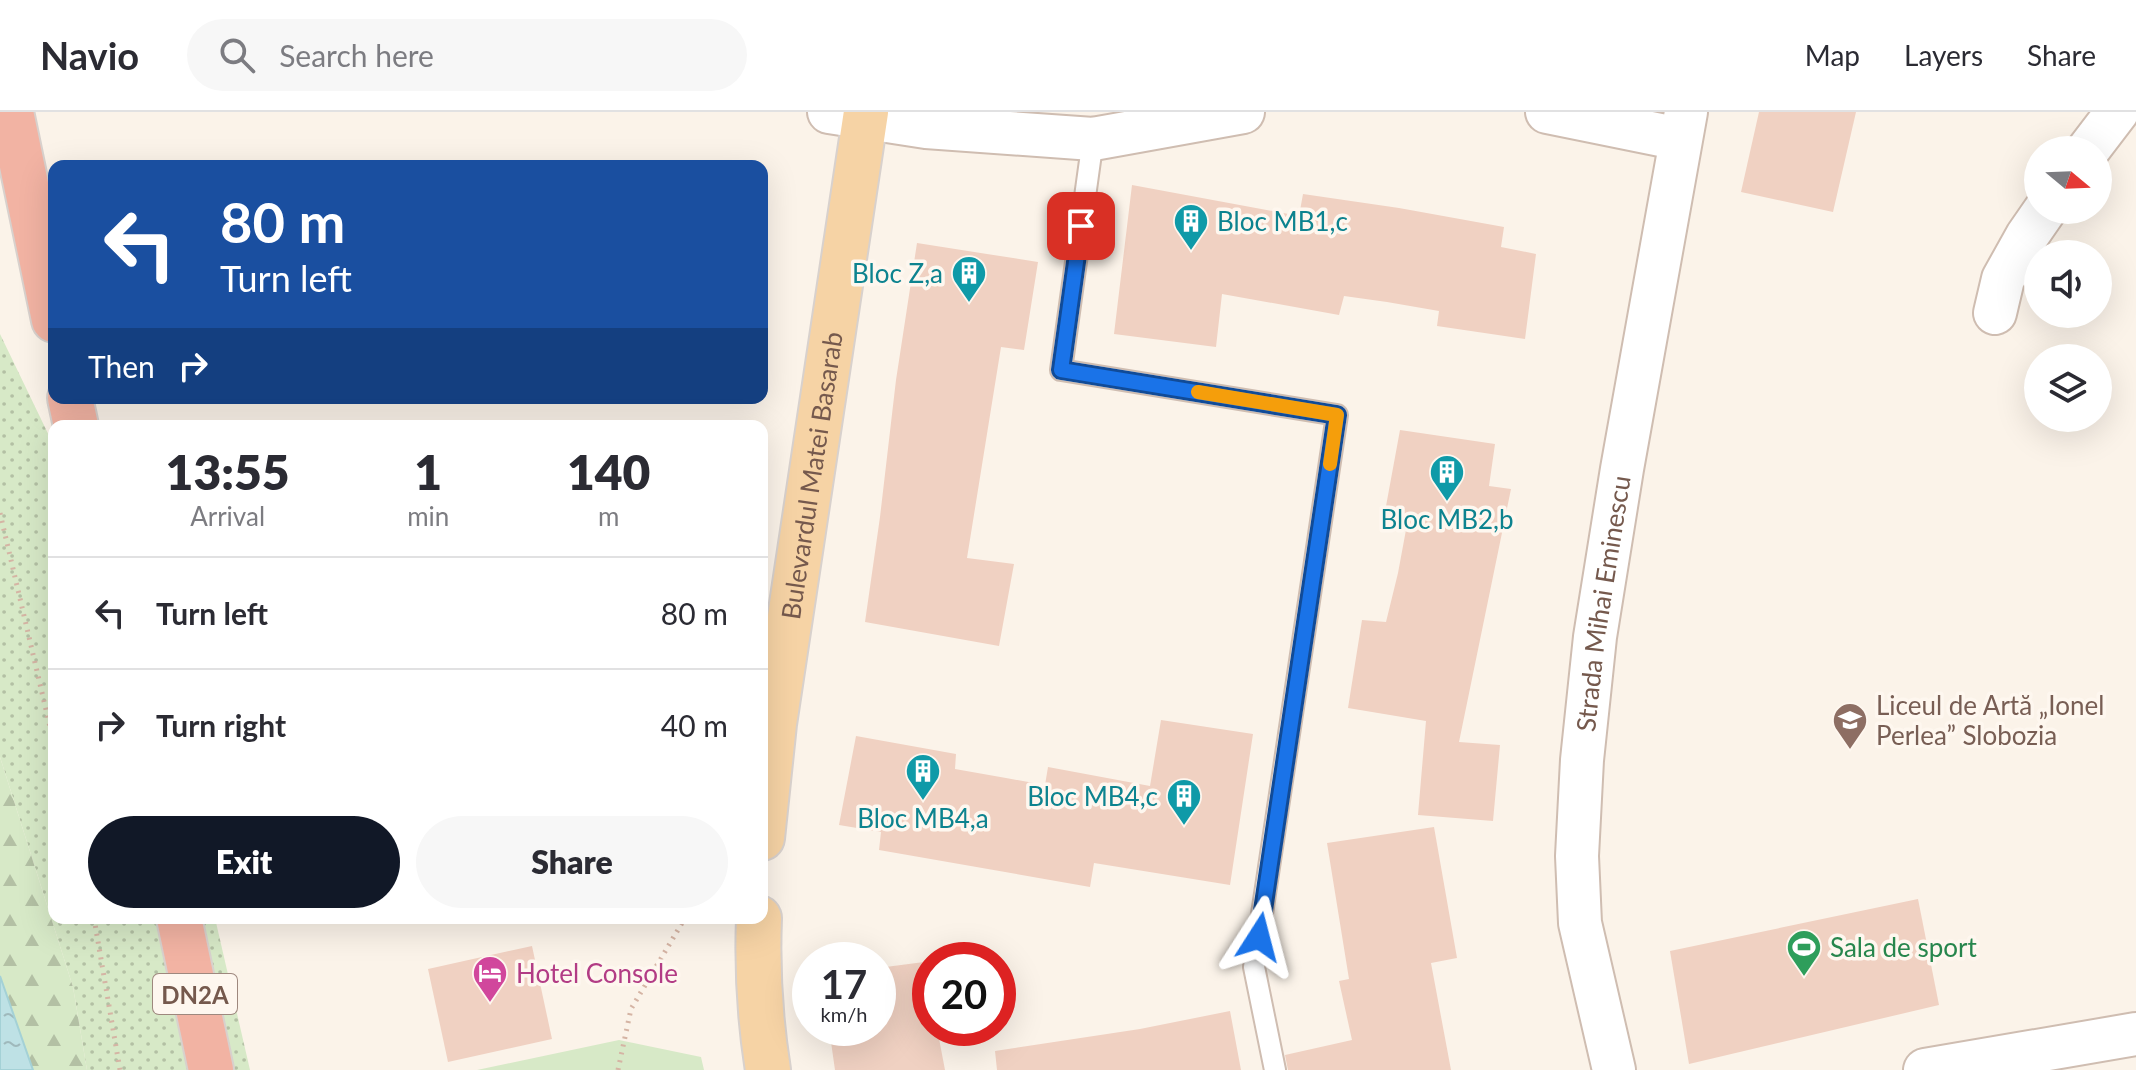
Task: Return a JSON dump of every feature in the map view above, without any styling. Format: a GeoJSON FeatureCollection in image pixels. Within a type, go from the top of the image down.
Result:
{"type":"FeatureCollection","features":[{"type":"Feature","properties":{"kind":"highway"},"geometry":{"type":"LineString","coordinates":[[11,112],[48,291]]}},
{"type":"Feature","properties":{"kind":"highway","name":"DN2A"},"geometry":{"type":"LineString","coordinates":[[180,924],[211,1070]]}},
{"type":"Feature","properties":{"kind":"main road","name":"Bulevardul Matei Basarab"},"geometry":{"type":"LineString","coordinates":[[768,781],[854,114]]}},
{"type":"Feature","properties":{"kind":"main road"},"geometry":{"type":"LineString","coordinates":[[759,924],[762,1030],[768,1070]]}},
{"type":"Feature","properties":{"kind":"street"},"geometry":{"type":"LineString","coordinates":[[854,114],[926,127],[1093,139],[1243,112]]}},
{"type":"Feature","properties":{"kind":"street"},"geometry":{"type":"LineString","coordinates":[[1547,112],[1683,125]]}},
{"type":"Feature","properties":{"kind":"street"},"geometry":{"type":"LineString","coordinates":[[2099,136],[2117,112]]}},
{"type":"Feature","properties":{"kind":"street","name":"Strada Mihai Eminescu"},"geometry":{"type":"LineString","coordinates":[[1614,1070],[1580,923],[1577,856],[1582,760],[1600,606],[1683,125]]}},
{"type":"Feature","properties":{"kind":"street"},"geometry":{"type":"LineString","coordinates":[[1995,313],[2003,279],[2035,224]]}},
{"type":"Feature","properties":{"kind":"street"},"geometry":{"type":"LineString","coordinates":[[1925,1070],[2136,1034]]}},
{"type":"Feature","properties":{"kind":"lane"},"geometry":{"type":"LineString","coordinates":[[1093,139],[1061,370],[1337,415],[1254,967],[1275,1070]]}},
{"type":"Feature","properties":{"kind":"path"},"geometry":{"type":"LineString","coordinates":[[0,513],[48,718]]}},
{"type":"Feature","properties":{"kind":"path"},"geometry":{"type":"LineString","coordinates":[[95,924],[120,1070]]}},
{"type":"Feature","properties":{"kind":"path"},"geometry":{"type":"LineString","coordinates":[[618,1070],[631,1009],[681,924]]}},
{"type":"Feature","properties":{"kind":"green space"},"geometry":{"type":"Polygon","coordinates":[[[0,334],[48,434],[48,908],[0,757],[0,334]]]}},
{"type":"Feature","properties":{"kind":"green space"},"geometry":{"type":"Polygon","coordinates":[[[0,757],[48,908],[48,924],[53,924],[73,987],[87,1070],[33,1070],[0,976],[0,757]]]}},
{"type":"Feature","properties":{"kind":"green space"},"geometry":{"type":"Polygon","coordinates":[[[53,924],[216,924],[250,1070],[87,1070],[73,987],[53,924]]]}},
{"type":"Feature","properties":{"kind":"green space"},"geometry":{"type":"Polygon","coordinates":[[[619,1040],[701,1057],[704,1070],[477,1070],[619,1040]]]}},
{"type":"Feature","properties":{"kind":"water"},"geometry":{"type":"Polygon","coordinates":[[[0,976],[33,1070],[0,1070],[0,976]]]}},
{"type":"Feature","properties":{"kind":"building"},"geometry":{"type":"Polygon","coordinates":[[[1759,112],[1856,112],[1833,212],[1741,192],[1759,112]]]}},
{"type":"Feature","properties":{"kind":"building"},"geometry":{"type":"Polygon","coordinates":[[[1132,185],[1299,216],[1303,194],[1504,227],[1501,247],[1536,254],[1525,339],[1437,326],[1439,311],[1387,302],[1344,296],[1339,315],[1222,294],[1216,347],[1114,334],[1132,185]]]}},
{"type":"Feature","properties":{"kind":"building"},"geometry":{"type":"Polygon","coordinates":[[[917,243],[1038,262],[1024,350],[1001,347],[967,558],[1014,564],[999,646],[865,622],[917,243]]]}},
{"type":"Feature","properties":{"kind":"building"},"geometry":{"type":"Polygon","coordinates":[[[1400,430],[1495,444],[1489,486],[1511,489],[1459,742],[1500,745],[1493,821],[1418,815],[1426,721],[1348,708],[1362,620],[1386,622],[1398,573],[1408,519],[1384,517],[1400,430]]]}},
{"type":"Feature","properties":{"kind":"building"},"geometry":{"type":"Polygon","coordinates":[[[1161,720],[1253,734],[1230,885],[1094,863],[1090,887],[879,850],[881,832],[839,825],[856,736],[956,754],[955,769],[1045,785],[1048,767],[1150,786],[1161,720]]]}},
{"type":"Feature","properties":{"kind":"building"},"geometry":{"type":"Polygon","coordinates":[[[1434,827],[1457,958],[1431,963],[1451,1070],[1288,1070],[1285,1055],[1352,1040],[1339,981],[1349,979],[1327,843],[1434,827]]]}},
{"type":"Feature","properties":{"kind":"building","name":"Sala de sport"},"geometry":{"type":"Polygon","coordinates":[[[1918,899],[1939,1005],[1689,1064],[1670,951],[1918,899]]]}},
{"type":"Feature","properties":{"kind":"building","name":"Hotel Console"},"geometry":{"type":"Polygon","coordinates":[[[532,946],[552,1039],[448,1062],[428,969],[532,946]]]}},
{"type":"Feature","properties":{"kind":"building"},"geometry":{"type":"Polygon","coordinates":[[[912,964],[912,1046],[940,1046],[945,1070],[835,1070],[832,1046],[896,1046],[896,966],[912,964]]]}},
{"type":"Feature","properties":{"kind":"building"},"geometry":{"type":"Polygon","coordinates":[[[1230,1011],[1241,1070],[997,1070],[995,1051],[1140,1029],[1230,1011]]]}},
{"type":"Feature","properties":{"kind":"slow traffic"},"geometry":{"type":"LineString","coordinates":[[1198,392],[1337,415],[1330,464]]}},
{"type":"Feature","properties":{"kind":"place","name":"Bloc MB1,c"},"geometry":{"type":"Point","coordinates":[1191,252]}},
{"type":"Feature","properties":{"kind":"place","name":"Bloc Z,a"},"geometry":{"type":"Point","coordinates":[969,304]}},
{"type":"Feature","properties":{"kind":"place","name":"Bloc MB2,b"},"geometry":{"type":"Point","coordinates":[1447,503]}},
{"type":"Feature","properties":{"kind":"place","name":"Liceul de Artă „Ionel Perlea” Slobozia"},"geometry":{"type":"Point","coordinates":[1850,751]}},
{"type":"Feature","properties":{"kind":"place","name":"Bloc MB4,a"},"geometry":{"type":"Point","coordinates":[923,802]}},
{"type":"Feature","properties":{"kind":"place","name":"Bloc MB4,c"},"geometry":{"type":"Point","coordinates":[1184,827]}},
{"type":"Feature","properties":{"kind":"place","name":"Sala de sport"},"geometry":{"type":"Point","coordinates":[1804,978]}},
{"type":"Feature","properties":{"kind":"place","name":"Hotel Console"},"geometry":{"type":"Point","coordinates":[490,1004]}},
{"type":"Feature","properties":{"kind":"route"},"geometry":{"type":"LineString","coordinates":[[1081,226],[1061,370],[1337,415],[1259,937]]}}]}
